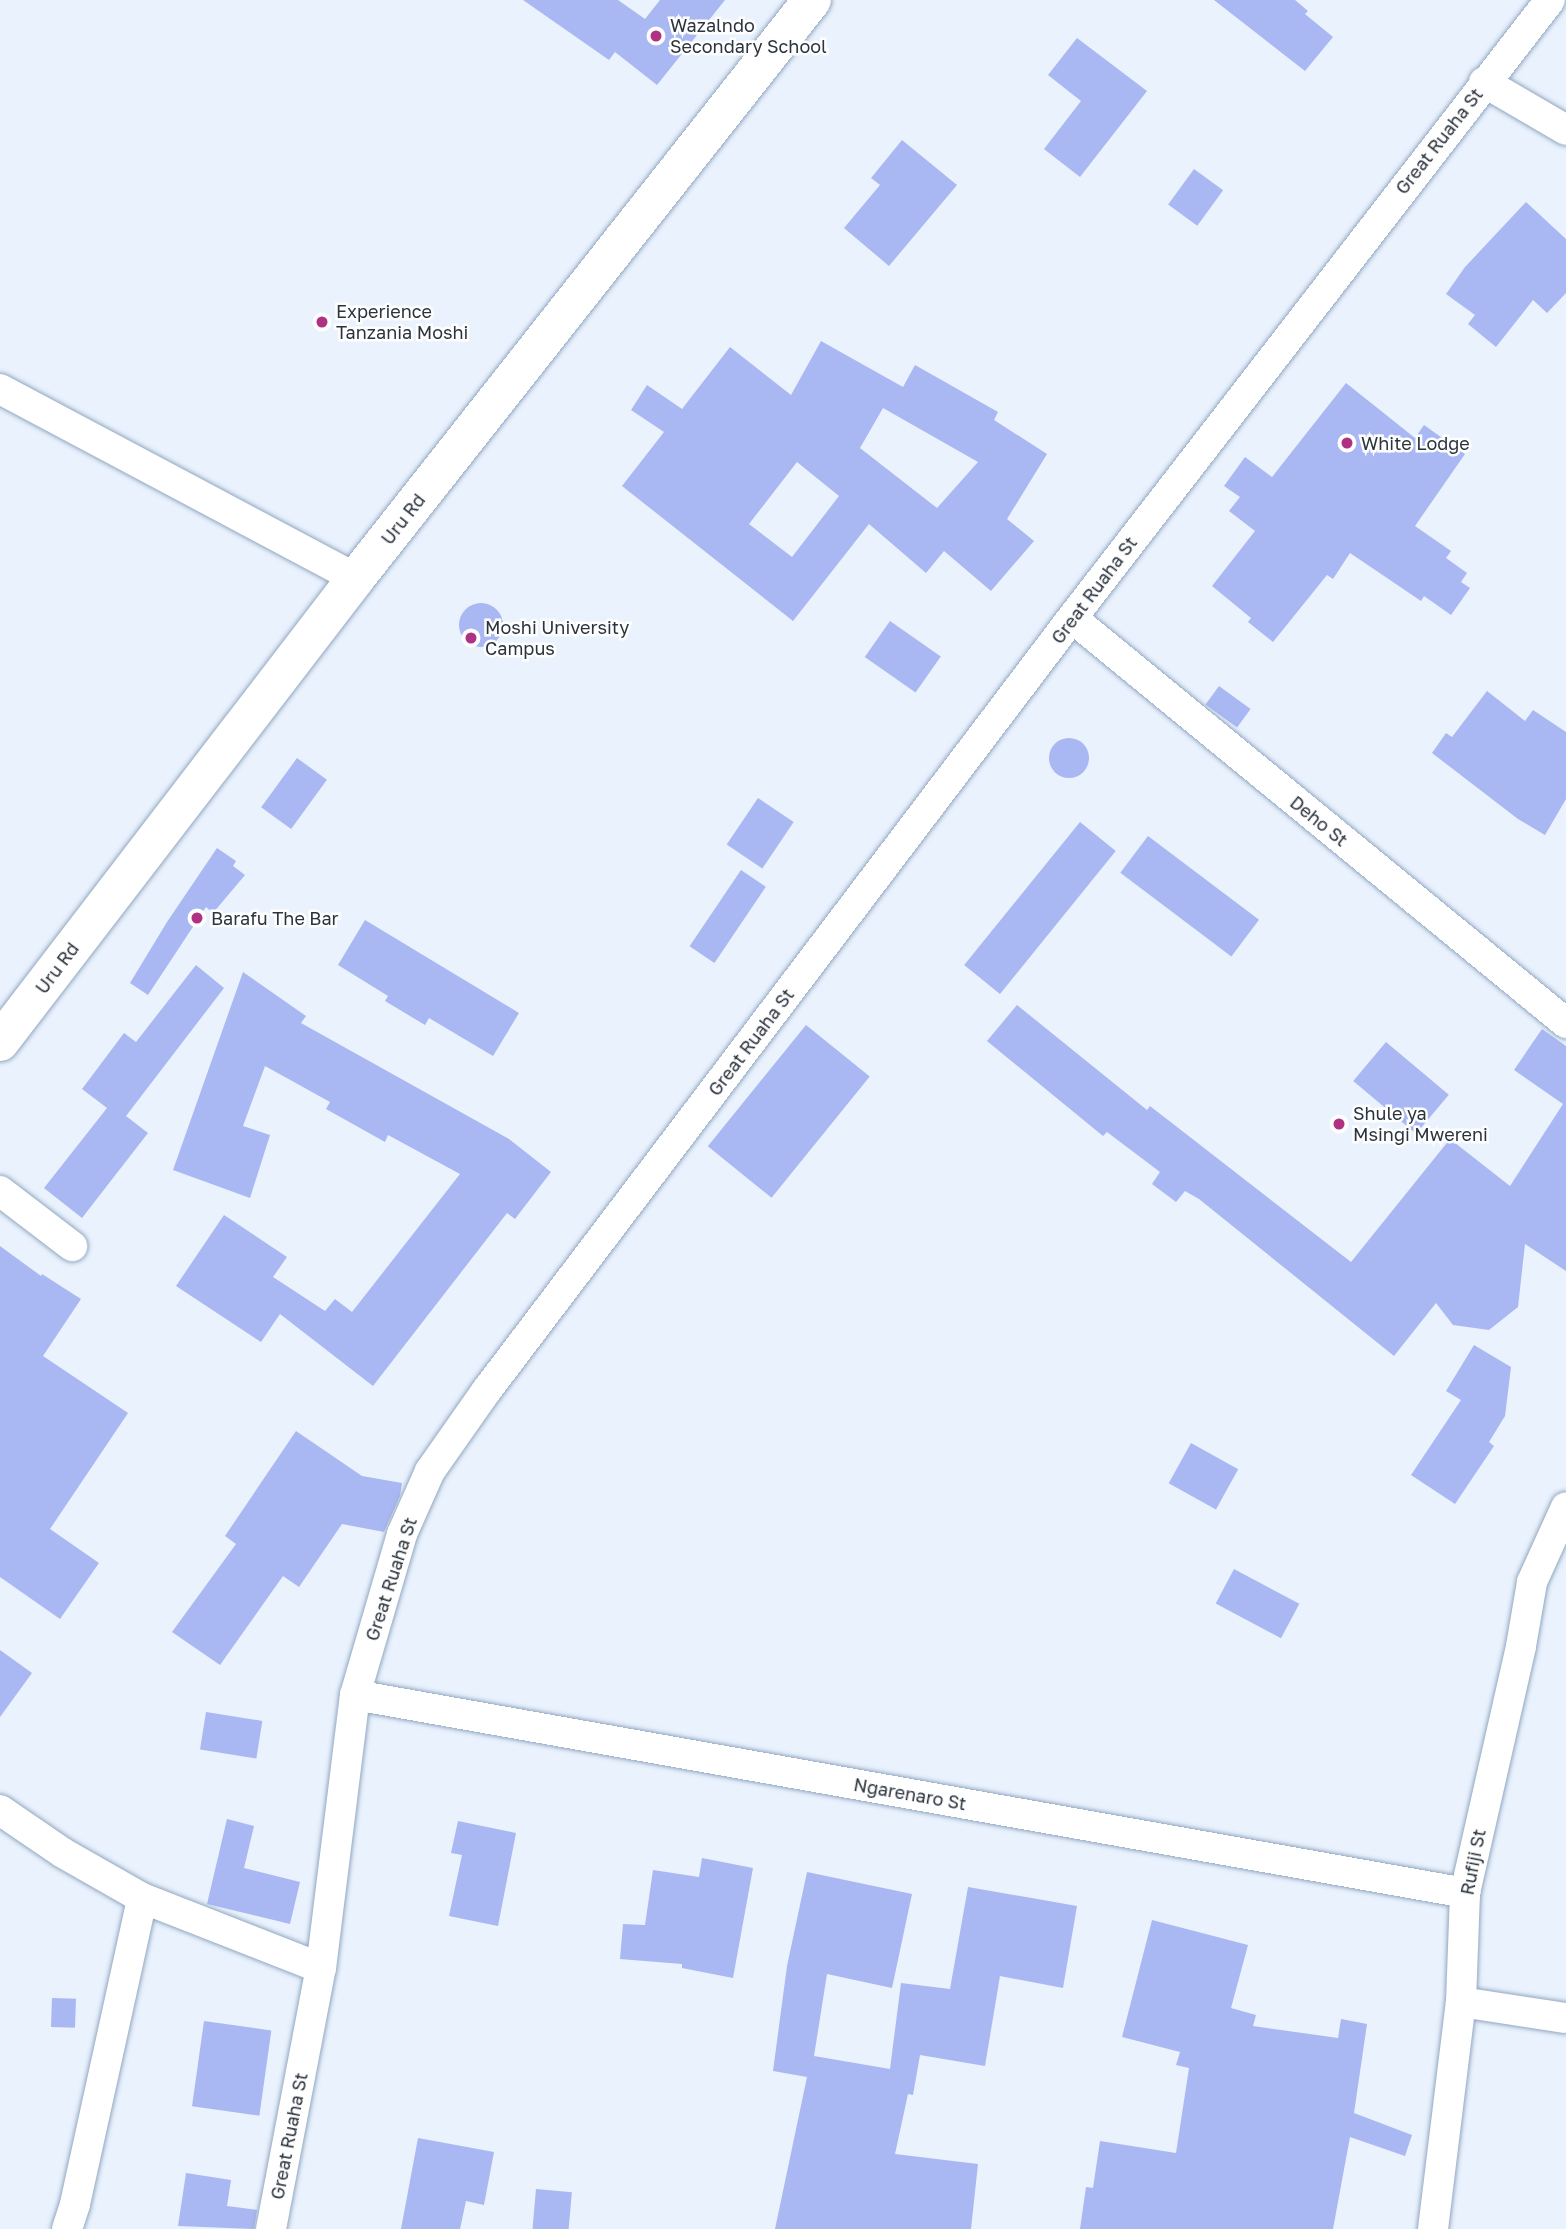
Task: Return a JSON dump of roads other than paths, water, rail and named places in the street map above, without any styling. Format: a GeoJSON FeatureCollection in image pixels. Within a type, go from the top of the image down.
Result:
{"type":"FeatureCollection","features":[{"type":"Feature","properties":{"kind":"street","name":"Uru Rd"},"geometry":{"type":"LineString","coordinates":[[0,1042],[356,578],[812,0]]}},
{"type":"Feature","properties":{"kind":"street","name":"Great Ruaha St"},"geometry":{"type":"LineString","coordinates":[[271,2229],[321,1968],[355,1695],[402,1534],[430,1472],[487,1390],[1072,618],[1550,0]]}},
{"type":"Feature","properties":{"kind":"street"},"geometry":{"type":"LineString","coordinates":[[1484,82],[1566,130]]}},
{"type":"Feature","properties":{"kind":"street"},"geometry":{"type":"LineString","coordinates":[[0,389],[356,578]]}},
{"type":"Feature","properties":{"kind":"street","name":"Deho St"},"geometry":{"type":"LineString","coordinates":[[1072,618],[1566,1023]]}},
{"type":"Feature","properties":{"kind":"street"},"geometry":{"type":"LineString","coordinates":[[0,1191],[72,1246]]}},
{"type":"Feature","properties":{"kind":"street","name":"Rufiji St"},"geometry":{"type":"LineString","coordinates":[[1433,2229],[1461,2002],[1465,1893],[1521,1646],[1532,1582],[1566,1507]]}},
{"type":"Feature","properties":{"kind":"street","name":"Ngarenaro St"},"geometry":{"type":"LineString","coordinates":[[355,1695],[1465,1893]]}},
{"type":"Feature","properties":{"kind":"street"},"geometry":{"type":"LineString","coordinates":[[0,1810],[63,1853],[142,1898],[321,1968]]}},
{"type":"Feature","properties":{"kind":"street"},"geometry":{"type":"LineString","coordinates":[[67,2229],[142,1898]]}},
{"type":"Feature","properties":{"kind":"street"},"geometry":{"type":"LineString","coordinates":[[1461,2002],[1566,2018]]}},
{"type":"Feature","properties":{"kind":"place","name":"Wazalndo Secondary School"},"geometry":{"type":"Point","coordinates":[656,36]}},
{"type":"Feature","properties":{"kind":"place","name":"Experience Tanzania Moshi"},"geometry":{"type":"Point","coordinates":[322,322]}},
{"type":"Feature","properties":{"kind":"place","name":"White Lodge"},"geometry":{"type":"Point","coordinates":[1347,443]}},
{"type":"Feature","properties":{"kind":"place","name":"Moshi University Campus"},"geometry":{"type":"Point","coordinates":[471,638]}},
{"type":"Feature","properties":{"kind":"place","name":"Barafu The Bar"},"geometry":{"type":"Point","coordinates":[197,918]}},
{"type":"Feature","properties":{"kind":"place","name":"Shule ya Msingi Mwereni"},"geometry":{"type":"Point","coordinates":[1339,1124]}}]}
